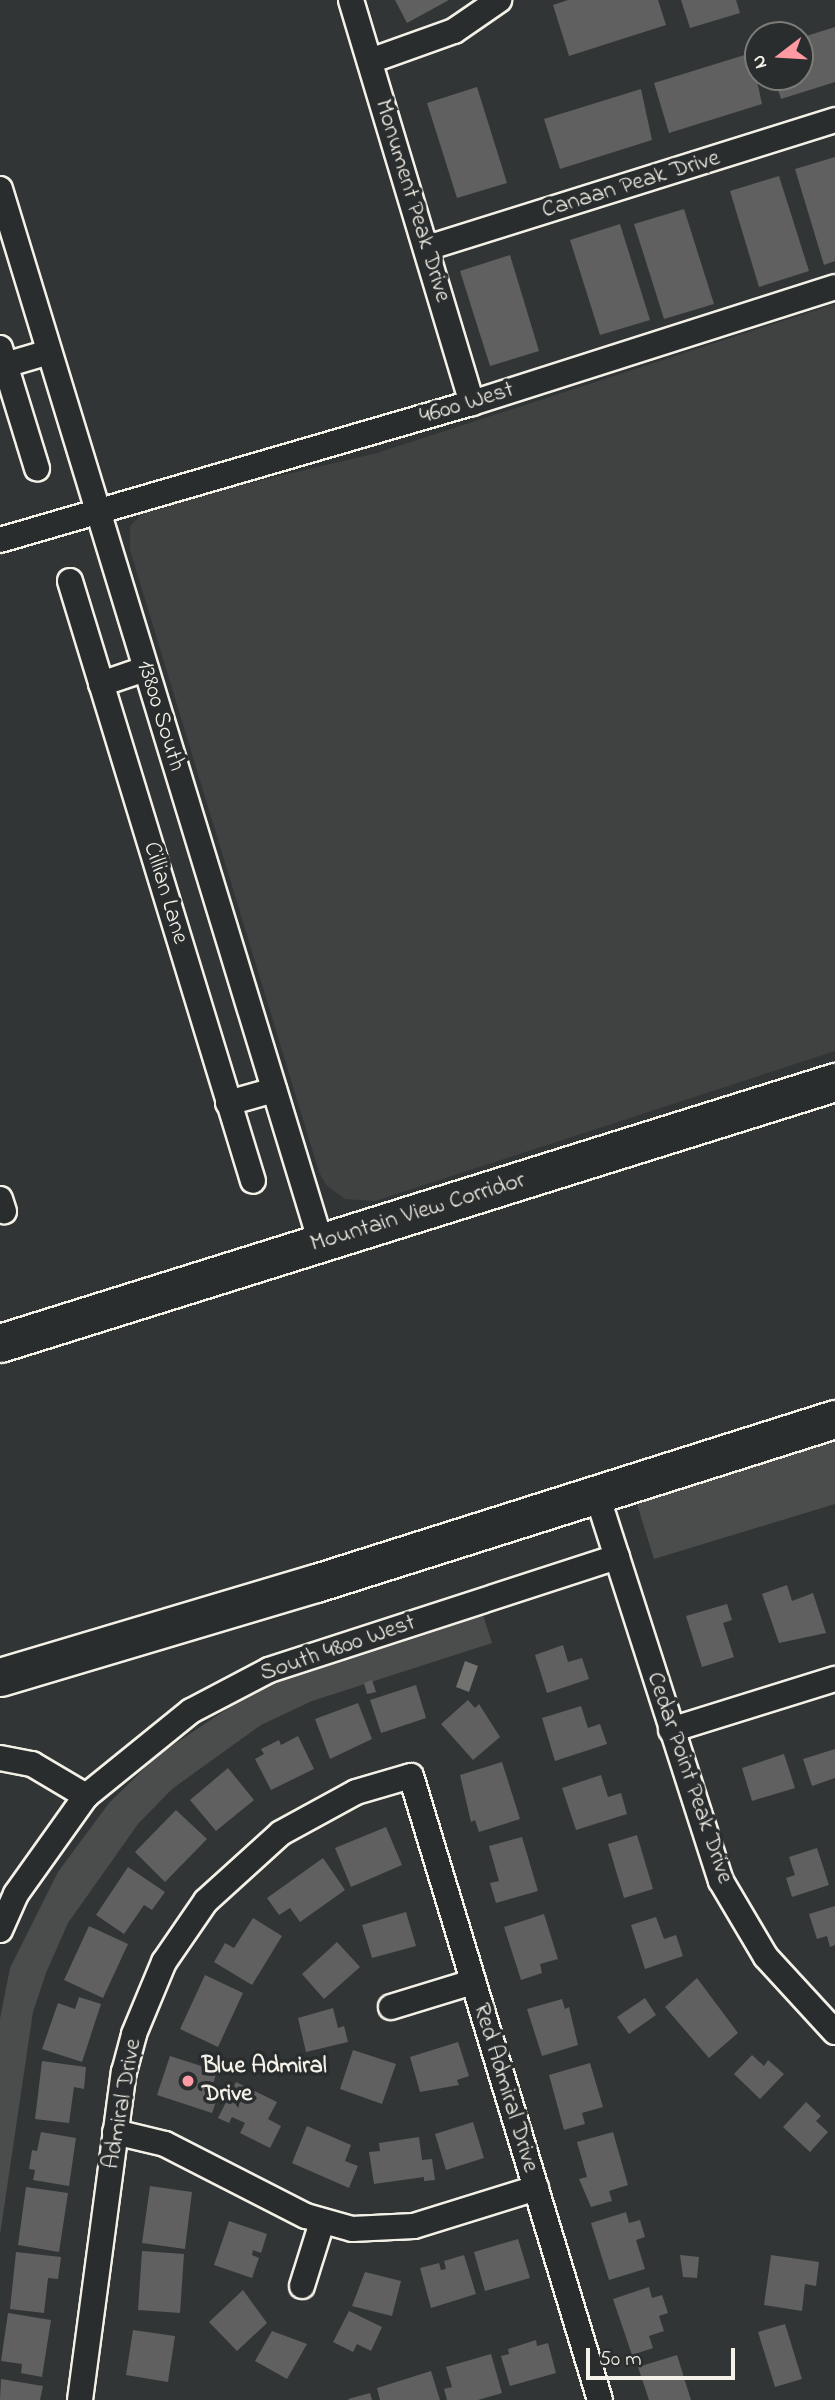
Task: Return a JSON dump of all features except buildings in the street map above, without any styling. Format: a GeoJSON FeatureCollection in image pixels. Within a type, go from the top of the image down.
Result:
{"type":"FeatureCollection","features":[{"type":"Feature","properties":{"kind":"highway","name":"Mountain View Corridor"},"geometry":{"type":"LineString","coordinates":[[0,1343],[835,1082]]}},
{"type":"Feature","properties":{"kind":"highway"},"geometry":{"type":"LineString","coordinates":[[0,1676],[597,1495],[835,1419]]}},
{"type":"Feature","properties":{"kind":"street","name":"Monument Peak Drive"},"geometry":{"type":"LineString","coordinates":[[351,0],[472,403]]}},
{"type":"Feature","properties":{"kind":"street"},"geometry":{"type":"LineString","coordinates":[[370,61],[454,31],[499,0]]}},
{"type":"Feature","properties":{"kind":"street","name":"Canaan Peak Drive"},"geometry":{"type":"LineString","coordinates":[[427,248],[835,120]]}},
{"type":"Feature","properties":{"kind":"street","name":"13800 South"},"geometry":{"type":"LineString","coordinates":[[0,189],[321,1243]]}},
{"type":"Feature","properties":{"kind":"street","name":"4600 West"},"geometry":{"type":"LineString","coordinates":[[0,540],[472,403],[835,288]]}},
{"type":"Feature","properties":{"kind":"street"},"geometry":{"type":"LineString","coordinates":[[37,468],[3,356],[49,352]]}},
{"type":"Feature","properties":{"kind":"street","name":"Cillian Lane"},"geometry":{"type":"LineString","coordinates":[[70,581],[253,1181]]}},
{"type":"Feature","properties":{"kind":"street"},"geometry":{"type":"LineString","coordinates":[[101,684],[145,669]]}},
{"type":"Feature","properties":{"kind":"street"},"geometry":{"type":"LineString","coordinates":[[228,1103],[274,1090]]}},
{"type":"Feature","properties":{"kind":"street","name":"Cedar Point Peak Drive"},"geometry":{"type":"LineString","coordinates":[[597,1495],[713,1860],[743,1921],[766,1957],[835,2032]]}},
{"type":"Feature","properties":{"kind":"street","name":"South 4800 West"},"geometry":{"type":"LineString","coordinates":[[0,1930],[16,1894],[86,1796],[191,1711],[269,1670],[617,1556]]}},
{"type":"Feature","properties":{"kind":"street"},"geometry":{"type":"LineString","coordinates":[[671,1730],[835,1679]]}},
{"type":"Feature","properties":{"kind":"street"},"geometry":{"type":"LineString","coordinates":[[0,1758],[32,1765],[86,1796]]}},
{"type":"Feature","properties":{"kind":"street","name":"Red Admiral Drive"},"geometry":{"type":"LineString","coordinates":[[411,1776],[600,2400]]}},
{"type":"Feature","properties":{"kind":"street","name":"Admiral Drive"},"geometry":{"type":"LineString","coordinates":[[80,2400],[124,2072],[148,1996],[164,1962],[206,1901],[256,1852],[306,1816],[356,1793],[411,1776]]}},
{"type":"Feature","properties":{"kind":"street"},"geometry":{"type":"LineString","coordinates":[[391,2007],[473,1982]]}},
{"type":"Feature","properties":{"kind":"street"},"geometry":{"type":"LineString","coordinates":[[115,2132],[166,2144],[322,2222],[369,2230],[400,2229],[536,2188]]}},
{"type":"Feature","properties":{"kind":"street"},"geometry":{"type":"LineString","coordinates":[[302,2286],[322,2222]]}},
{"type":"Feature","properties":{"kind":"shaded area"},"geometry":{"type":"Polygon","coordinates":[[[835,304],[835,1051],[375,1201],[345,1199],[326,1185],[319,1172],[130,550],[130,526],[143,513],[203,494],[377,453],[835,304]]]}},
{"type":"Feature","properties":{"kind":"shaded area"},"geometry":{"type":"Polygon","coordinates":[[[835,1438],[835,1504],[654,1559],[636,1501],[835,1438]]]}},
{"type":"Feature","properties":{"kind":"shaded area"},"geometry":{"type":"Polygon","coordinates":[[[482,1612],[492,1643],[312,1701],[261,1725],[172,1789],[138,1824],[68,1923],[46,1973],[33,2012],[0,2235],[0,2019],[10,1968],[58,1872],[109,1803],[158,1755],[254,1691],[314,1665],[482,1612]]]}},
{"type":"Feature","properties":{"kind":"shaded area"},"geometry":{"type":"Polygon","coordinates":[[[465,1661],[478,1666],[469,1692],[456,1687],[465,1661]]]}},
{"type":"Feature","properties":{"kind":"place","name":"Blue Admiral Drive"},"geometry":{"type":"Point","coordinates":[188,2081]}}]}
